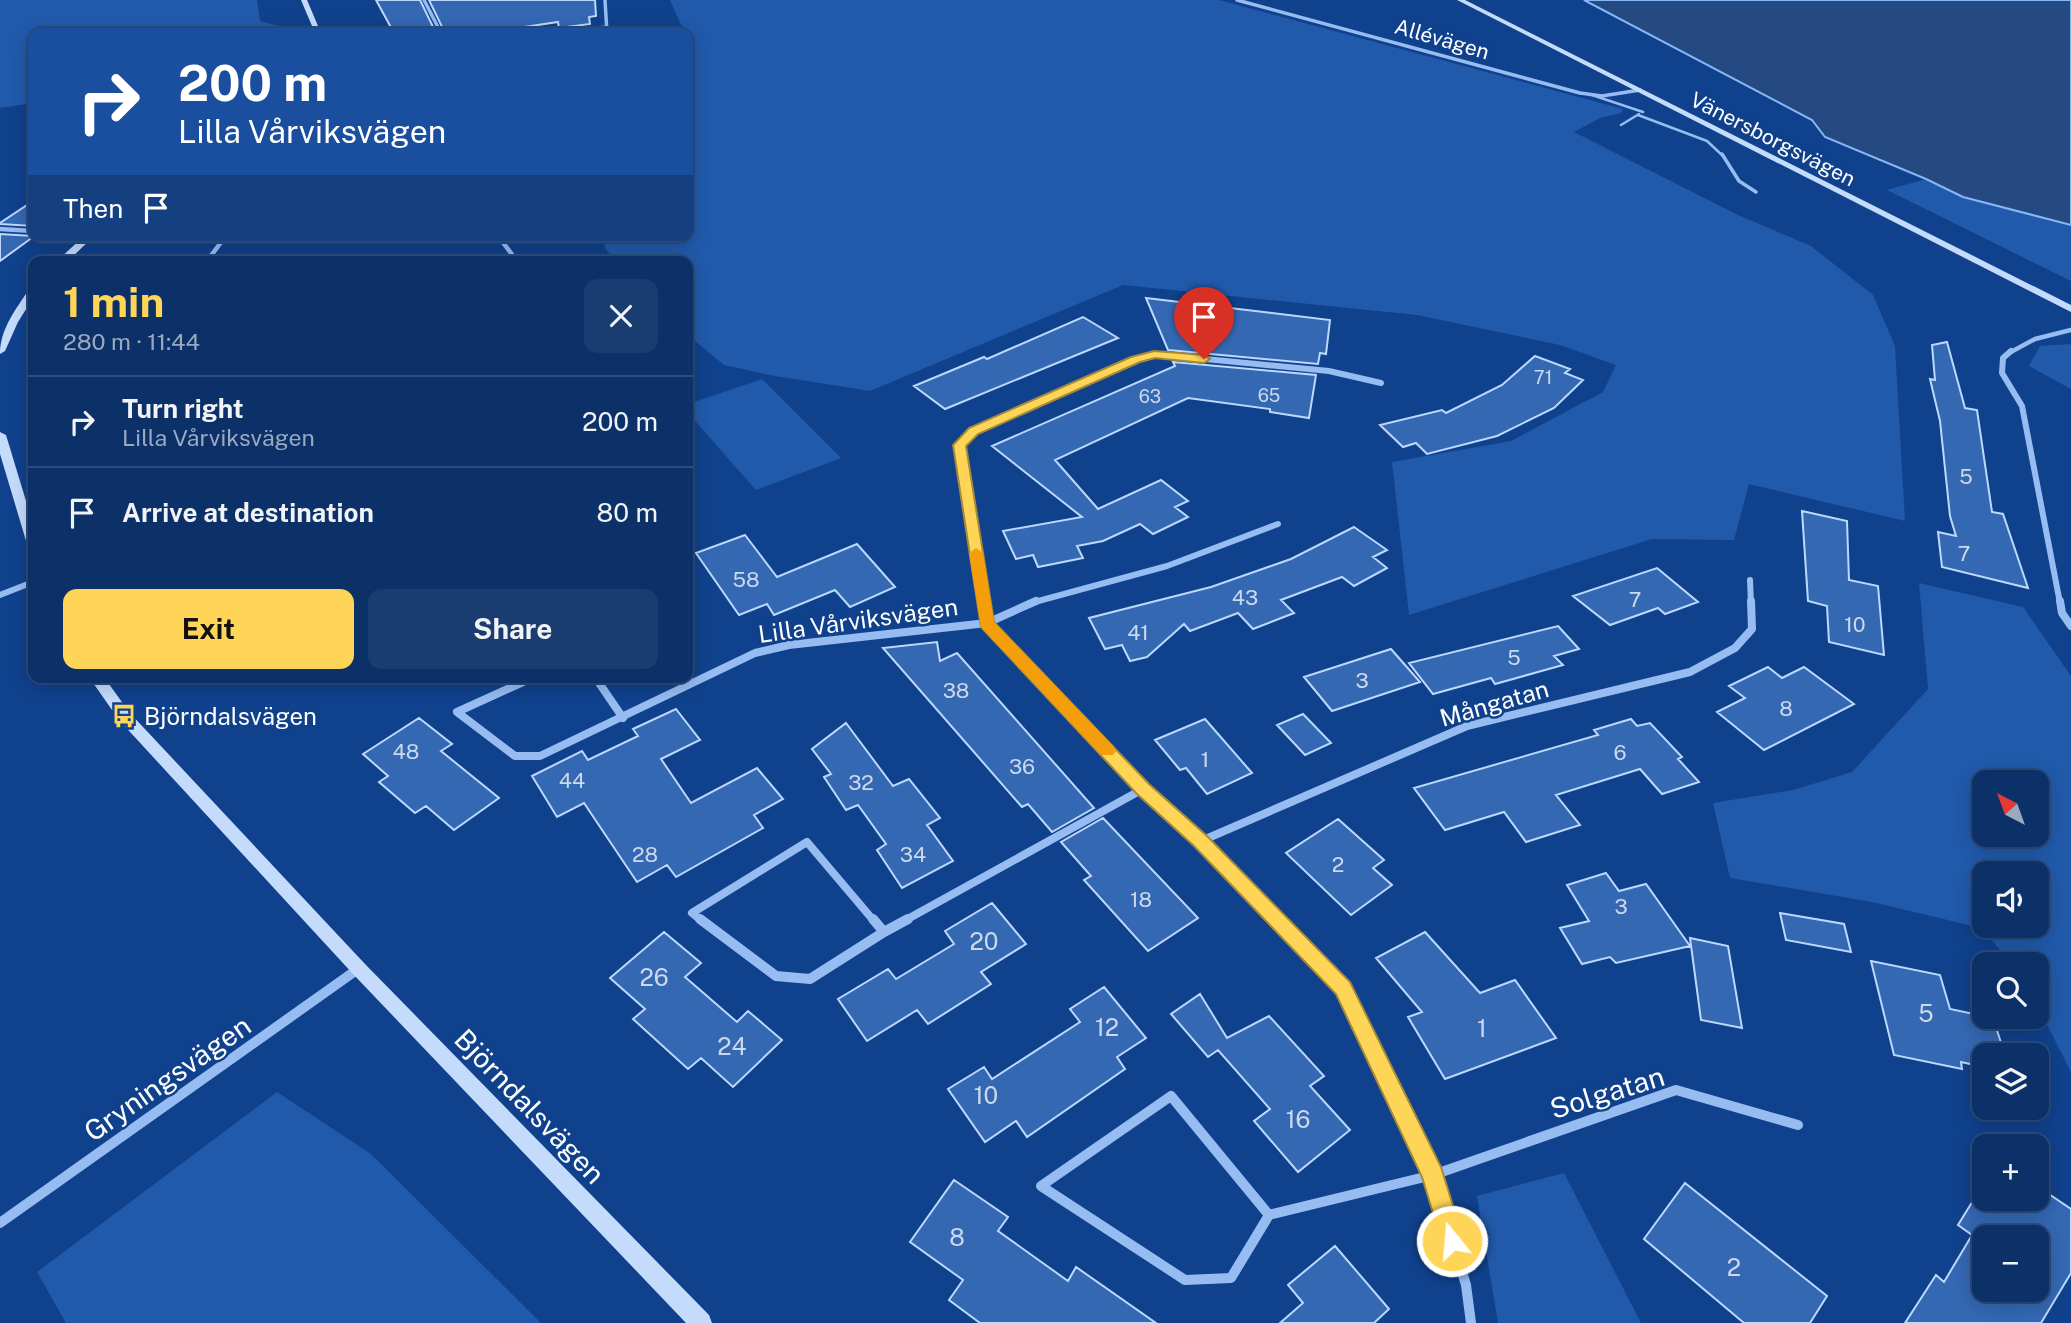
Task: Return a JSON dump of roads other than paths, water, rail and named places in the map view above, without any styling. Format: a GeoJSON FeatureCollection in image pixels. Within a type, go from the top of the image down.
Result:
{"type":"FeatureCollection","features":[{"type":"Feature","properties":{"kind":"street"},"geometry":{"type":"LineString","coordinates":[[304,0],[316,28]]}},
{"type":"Feature","properties":{"kind":"street"},"geometry":{"type":"LineString","coordinates":[[424,0],[438,28]]}},
{"type":"Feature","properties":{"kind":"street"},"geometry":{"type":"LineString","coordinates":[[598,28],[607,27],[605,0]]}},
{"type":"Feature","properties":{"kind":"street","name":"Allévägen"},"geometry":{"type":"LineString","coordinates":[[1237,0],[1592,96],[1640,90]]}},
{"type":"Feature","properties":{"kind":"street","name":"Vänersborgsvägen"},"geometry":{"type":"LineString","coordinates":[[1460,0],[2071,309]]}},
{"type":"Feature","properties":{"kind":"street"},"geometry":{"type":"LineString","coordinates":[[0,229],[28,231]]}},
{"type":"Feature","properties":{"kind":"street"},"geometry":{"type":"LineString","coordinates":[[68,256],[83,242]]}},
{"type":"Feature","properties":{"kind":"street"},"geometry":{"type":"LineString","coordinates":[[210,256],[221,242]]}},
{"type":"Feature","properties":{"kind":"street"},"geometry":{"type":"LineString","coordinates":[[503,242],[513,256]]}},
{"type":"Feature","properties":{"kind":"street"},"geometry":{"type":"LineString","coordinates":[[0,351],[28,298]]}},
{"type":"Feature","properties":{"kind":"street"},"geometry":{"type":"LineString","coordinates":[[2071,330],[2038,338],[2013,348],[2003,358],[2002,373],[2022,406],[2062,613],[2071,626]]}},
{"type":"Feature","properties":{"kind":"street","name":"Lilla Vårviksvägen"},"geometry":{"type":"LineString","coordinates":[[1381,383],[1329,370],[1154,354],[1135,359],[974,431],[960,445],[987,623],[1143,789],[1201,841],[1343,988],[1433,1175],[1466,1285],[1471,1323]]}},
{"type":"Feature","properties":{"kind":"street"},"geometry":{"type":"LineString","coordinates":[[0,435],[28,527]]}},
{"type":"Feature","properties":{"kind":"street","name":"Lilla Vårviksvägen"},"geometry":{"type":"LineString","coordinates":[[521,683],[457,712],[515,756],[540,756],[755,653],[789,645],[987,623],[1012,608],[1045,596],[1151,570],[1278,524]]}},
{"type":"Feature","properties":{"kind":"street","name":"Mångatan"},"geometry":{"type":"LineString","coordinates":[[1201,841],[1467,726],[1690,672],[1735,648],[1752,629],[1750,580]]}},
{"type":"Feature","properties":{"kind":"street"},"geometry":{"type":"LineString","coordinates":[[0,595],[28,584]]}},
{"type":"Feature","properties":{"kind":"street","name":"Björndalsvägen"},"geometry":{"type":"LineString","coordinates":[[100,683],[124,716],[359,969],[701,1323]]}},
{"type":"Feature","properties":{"kind":"street"},"geometry":{"type":"LineString","coordinates":[[599,683],[623,718]]}},
{"type":"Feature","properties":{"kind":"street"},"geometry":{"type":"LineString","coordinates":[[884,932],[807,842],[692,914],[776,976],[810,979],[884,932],[1143,789]]}},
{"type":"Feature","properties":{"kind":"street","name":"Gryningsvägen"},"geometry":{"type":"LineString","coordinates":[[0,1223],[359,969]]}},
{"type":"Feature","properties":{"kind":"street","name":"Solgatan"},"geometry":{"type":"LineString","coordinates":[[1433,1175],[1676,1090],[1798,1125]]}},
{"type":"Feature","properties":{"kind":"street"},"geometry":{"type":"LineString","coordinates":[[1269,1215],[1171,1096],[1041,1186],[1185,1280],[1231,1278],[1269,1215],[1433,1175]]}},
{"type":"Feature","properties":{"kind":"lane"},"geometry":{"type":"LineString","coordinates":[[1592,96],[1643,112],[1621,125]]}},
{"type":"Feature","properties":{"kind":"lane"},"geometry":{"type":"LineString","coordinates":[[1638,115],[1707,141],[1721,152],[1729,169],[1739,181],[1756,192]]}},
{"type":"Feature","properties":{"kind":"place","name":"Björndalsvägen"},"geometry":{"type":"Point","coordinates":[124,716]}}]}
